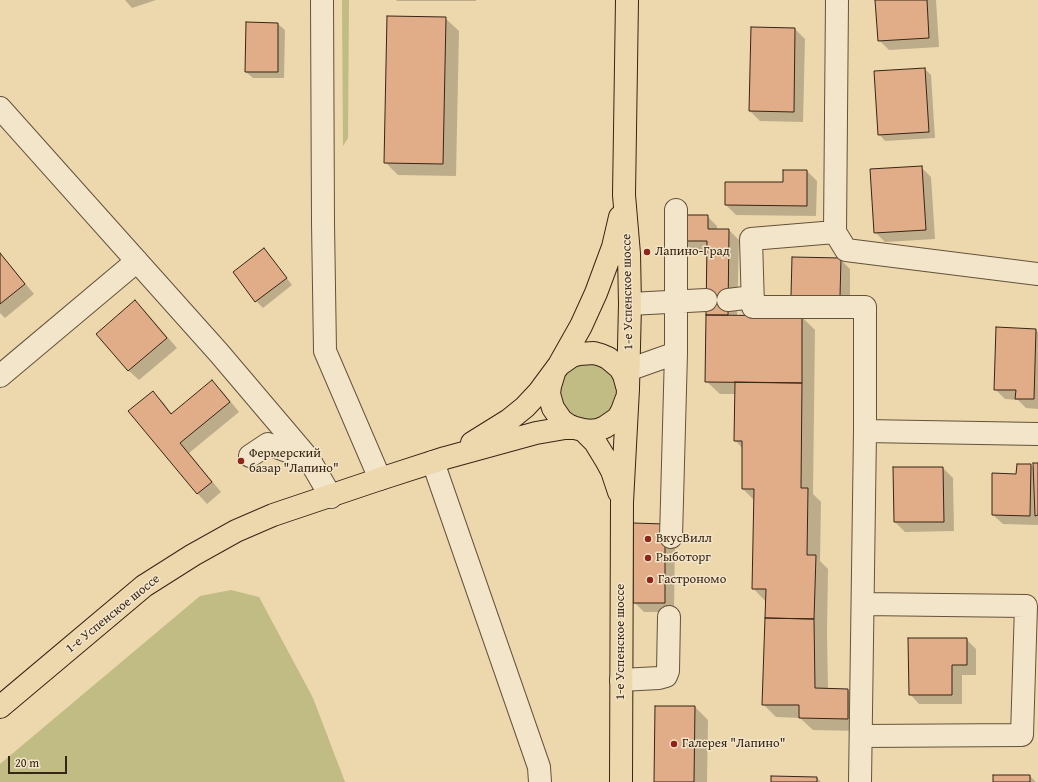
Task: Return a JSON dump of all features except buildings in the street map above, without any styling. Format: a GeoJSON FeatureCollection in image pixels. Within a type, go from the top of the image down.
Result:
{"type":"FeatureCollection","features":[{"type":"Feature","properties":{"kind":"main road","name":"1-е Успенское шоссе"},"geometry":{"type":"LineString","coordinates":[[621,782],[622,502],[628,385],[630,304],[629,254],[624,195],[627,0]]}},
{"type":"Feature","properties":{"kind":"main road","name":"1-е Успенское шоссе"},"geometry":{"type":"LineString","coordinates":[[430,463],[486,435],[509,420],[540,392],[557,368],[581,326],[598,287],[613,247],[624,195]]}},
{"type":"Feature","properties":{"kind":"main road","name":"1-е Успенское шоссе"},"geometry":{"type":"LineString","coordinates":[[0,707],[144,586],[193,555],[236,531],[273,516],[430,463],[536,433],[565,428],[579,429],[598,430],[612,423],[618,418],[625,405],[628,385],[620,368],[608,358],[594,353],[572,356],[557,368],[550,386],[549,394],[553,408],[562,421],[579,429],[588,435],[594,442],[612,471],[622,502]]}},
{"type":"Feature","properties":{"kind":"street"},"geometry":{"type":"LineString","coordinates":[[322,0],[325,351],[380,479]]}},
{"type":"Feature","properties":{"kind":"street"},"geometry":{"type":"LineString","coordinates":[[837,0],[835,232],[846,250],[1038,274]]}},
{"type":"Feature","properties":{"kind":"street"},"geometry":{"type":"LineString","coordinates":[[0,108],[219,353],[309,459],[331,496]]}},
{"type":"Feature","properties":{"kind":"street"},"geometry":{"type":"LineString","coordinates":[[671,537],[676,353],[676,210]]}},
{"type":"Feature","properties":{"kind":"street"},"geometry":{"type":"LineString","coordinates":[[835,232],[751,239],[753,307],[865,307],[866,431],[860,782]]}},
{"type":"Feature","properties":{"kind":"street"},"geometry":{"type":"LineString","coordinates":[[0,376],[137,262]]}},
{"type":"Feature","properties":{"kind":"street"},"geometry":{"type":"LineString","coordinates":[[728,300],[753,297]]}},
{"type":"Feature","properties":{"kind":"street"},"geometry":{"type":"LineString","coordinates":[[630,304],[706,300]]}},
{"type":"Feature","properties":{"kind":"street"},"geometry":{"type":"LineString","coordinates":[[628,385],[676,353]]}},
{"type":"Feature","properties":{"kind":"street"},"geometry":{"type":"LineString","coordinates":[[866,431],[1038,434]]}},
{"type":"Feature","properties":{"kind":"street"},"geometry":{"type":"LineString","coordinates":[[250,456],[268,444],[309,459]]}},
{"type":"Feature","properties":{"kind":"street"},"geometry":{"type":"LineString","coordinates":[[430,463],[539,767],[540,782]]}},
{"type":"Feature","properties":{"kind":"street"},"geometry":{"type":"LineString","coordinates":[[861,736],[1022,735],[1026,606],[863,604]]}},
{"type":"Feature","properties":{"kind":"street"},"geometry":{"type":"LineString","coordinates":[[621,680],[659,678],[666,676],[668,671],[669,616]]}},
{"type":"Feature","properties":{"kind":"shaded area"},"geometry":{"type":"Polygon","coordinates":[[[342,0],[349,0],[348,138],[343,146],[342,0]]]}},
{"type":"Feature","properties":{"kind":"shaded area"},"geometry":{"type":"Polygon","coordinates":[[[599,362],[616,378],[618,402],[602,420],[578,421],[560,405],[559,381],[575,364],[599,362]]]}},
{"type":"Feature","properties":{"kind":"shaded area"},"geometry":{"type":"Polygon","coordinates":[[[231,590],[259,597],[313,698],[345,782],[0,782],[0,764],[200,596],[231,590]]]}},
{"type":"Feature","properties":{"kind":"place","name":"Лапино-Град"},"geometry":{"type":"Point","coordinates":[647,252]}},
{"type":"Feature","properties":{"kind":"place","name":"Фермерский базар \"Лапино\""},"geometry":{"type":"Point","coordinates":[241,461]}},
{"type":"Feature","properties":{"kind":"place","name":"ВкусВилл"},"geometry":{"type":"Point","coordinates":[648,539]}},
{"type":"Feature","properties":{"kind":"place","name":"Рыботорг"},"geometry":{"type":"Point","coordinates":[648,558]}},
{"type":"Feature","properties":{"kind":"place","name":"Гастрономо"},"geometry":{"type":"Point","coordinates":[650,580]}},
{"type":"Feature","properties":{"kind":"place","name":"Галерея \"Лапино\""},"geometry":{"type":"Point","coordinates":[674,744]}}]}
